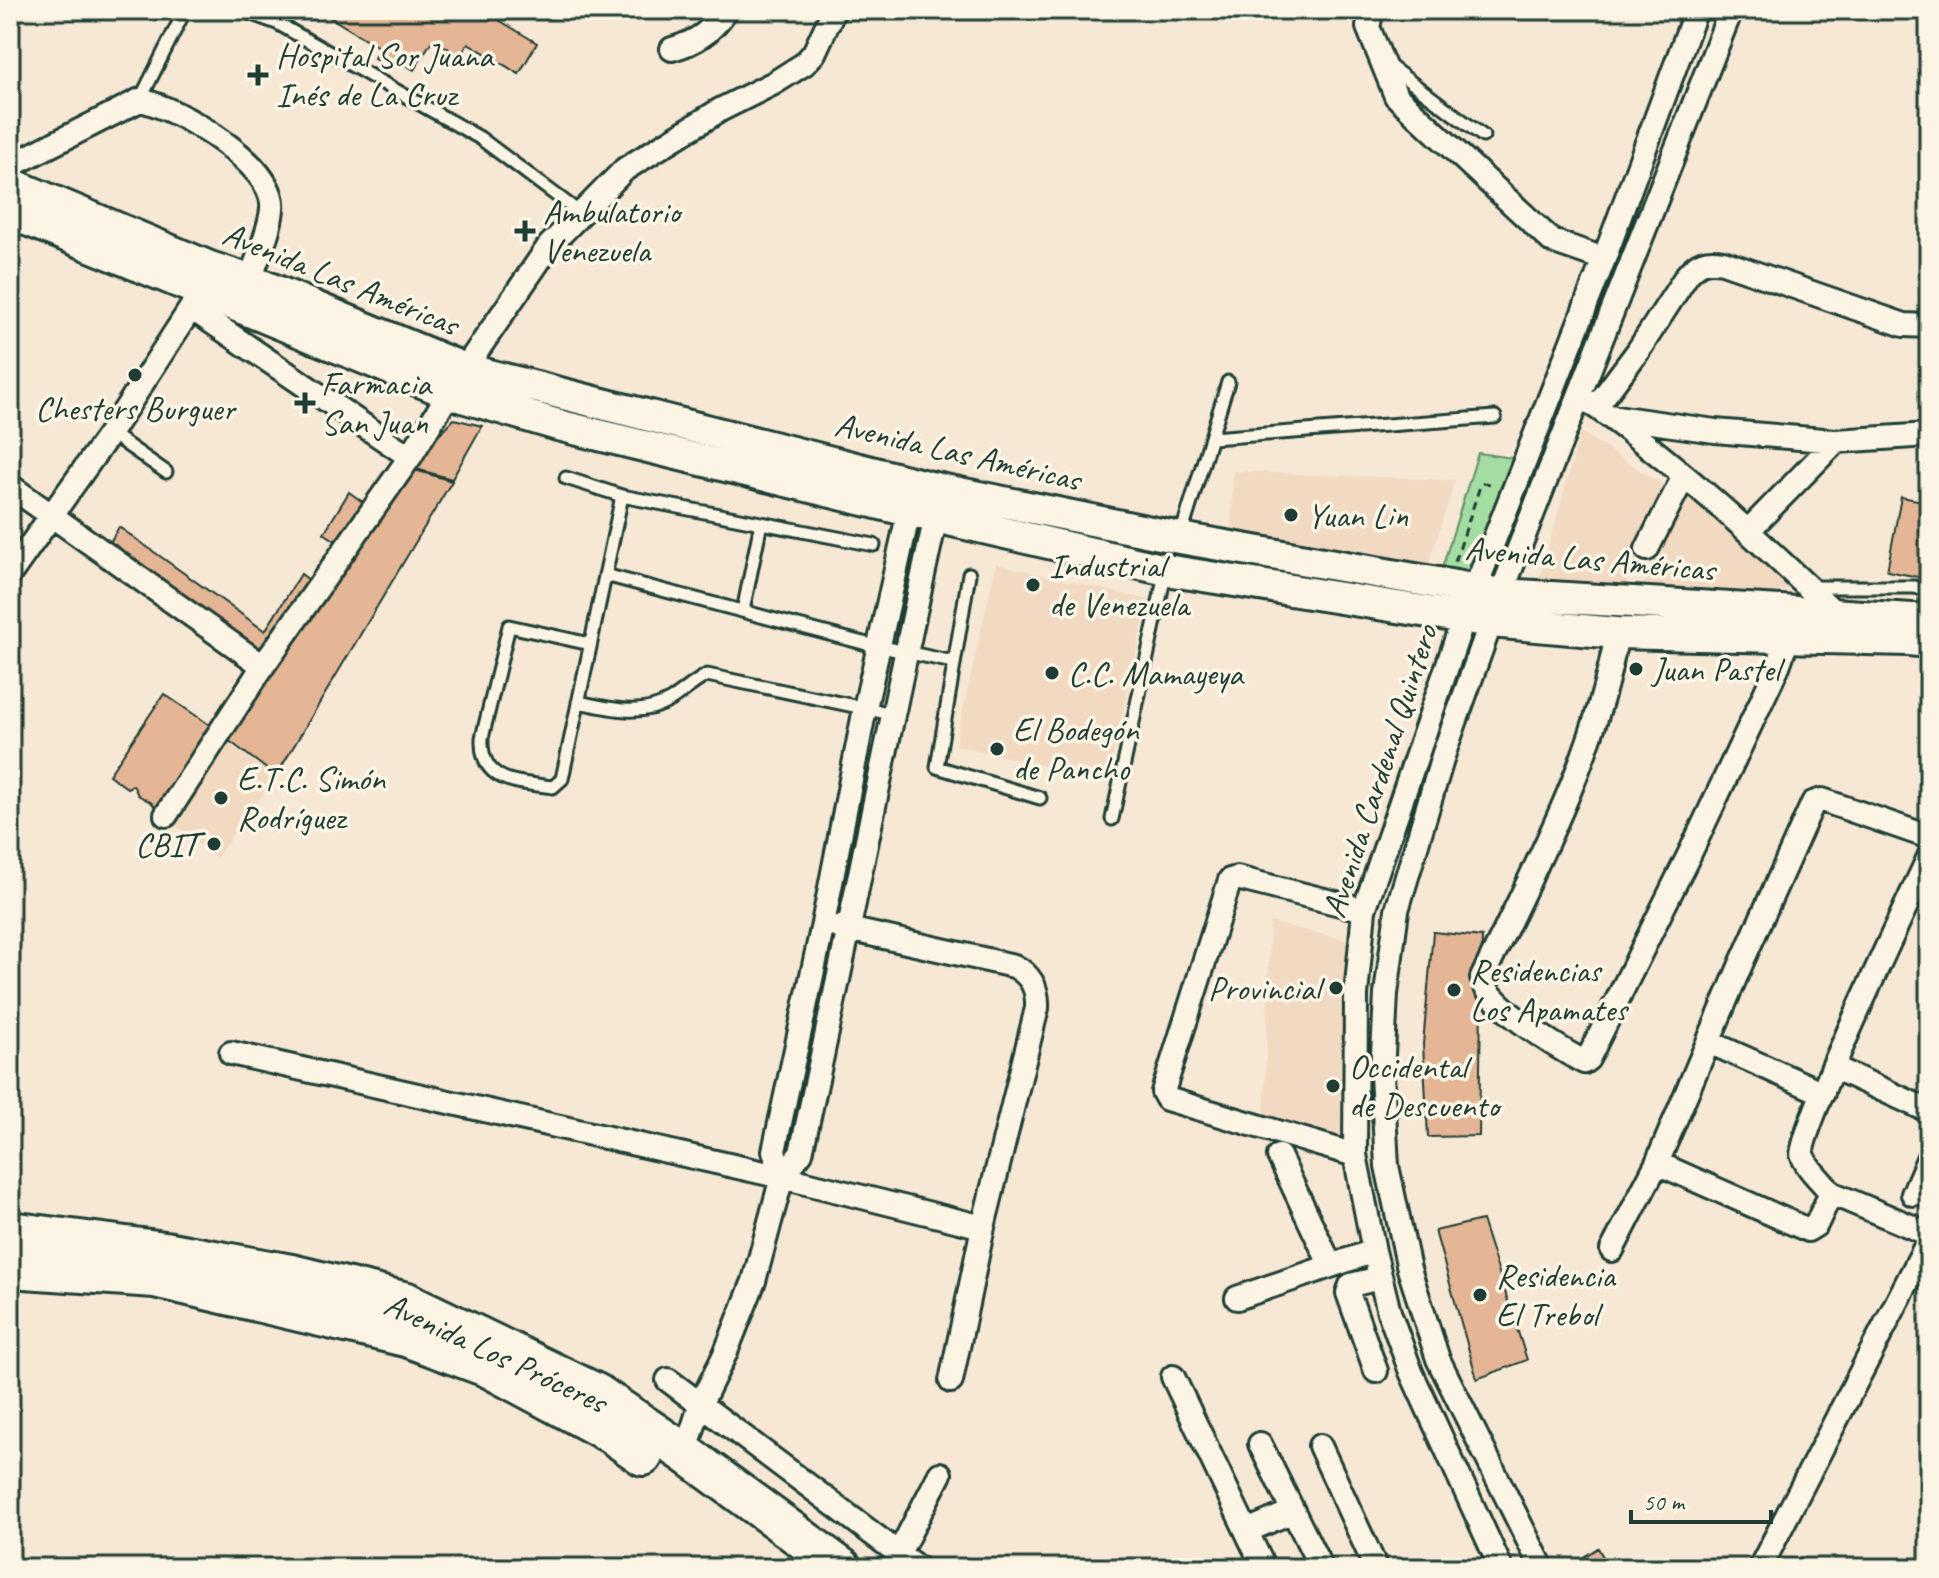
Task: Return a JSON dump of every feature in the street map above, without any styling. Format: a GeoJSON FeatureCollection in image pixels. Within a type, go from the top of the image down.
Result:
{"type":"FeatureCollection","features":[{"type":"Feature","properties":{"kind":"highway","name":"Avenida Los Próceres"},"geometry":{"type":"LineString","coordinates":[[10,1231],[165,1251],[277,1271],[407,1302],[596,1393],[685,1453],[842,1568]]}},
{"type":"Feature","properties":{"kind":"highway","name":"Avenida Los Próceres"},"geometry":{"type":"LineString","coordinates":[[10,1268],[155,1278],[406,1337],[489,1368],[610,1433],[729,1515],[798,1568]]}},
{"type":"Feature","properties":{"kind":"street"},"geometry":{"type":"LineString","coordinates":[[672,49],[706,35],[726,10]]}},
{"type":"Feature","properties":{"kind":"street"},"geometry":{"type":"LineString","coordinates":[[166,815],[263,666],[410,457],[457,381],[549,246],[625,169],[720,110],[804,64],[814,53],[834,10]]}},
{"type":"Feature","properties":{"kind":"street"},"geometry":{"type":"LineString","coordinates":[[1372,10],[1368,27],[1396,96],[1552,241],[1604,259]]}},
{"type":"Feature","properties":{"kind":"street","name":"Avenida Cardenal Quintero"},"geometry":{"type":"LineString","coordinates":[[1501,1568],[1411,1372],[1374,1251],[1355,1155],[1356,1011],[1364,910],[1514,486],[1604,259],[1696,10]]}},
{"type":"Feature","properties":{"kind":"street","name":"Avenida Cardenal Quintero"},"geometry":{"type":"LineString","coordinates":[[1542,1568],[1438,1359],[1409,1269],[1387,1166],[1382,1075],[1386,994],[1397,910],[1444,753],[1475,601],[1594,406],[1659,198],[1731,10]]}},
{"type":"Feature","properties":{"kind":"street"},"geometry":{"type":"LineString","coordinates":[[10,166],[140,100],[158,104],[238,152],[269,187],[273,207],[250,280]]}},
{"type":"Feature","properties":{"kind":"street","name":"Avenida Las Américas"},"geometry":{"type":"LineString","coordinates":[[10,183],[200,288],[250,280],[457,381],[558,425],[923,514],[1166,570],[1475,601],[1836,614],[1924,639]]}},
{"type":"Feature","properties":{"kind":"street","name":"Avenida Las Américas"},"geometry":{"type":"LineString","coordinates":[[10,213],[200,288],[457,381],[930,487],[1617,633],[1924,639]]}},
{"type":"Feature","properties":{"kind":"street"},"geometry":{"type":"LineString","coordinates":[[1594,406],[1638,351],[1687,275],[1706,260],[1723,262],[1904,325],[1929,326]]}},
{"type":"Feature","properties":{"kind":"street"},"geometry":{"type":"LineString","coordinates":[[10,574],[110,433],[200,288],[410,457]]}},
{"type":"Feature","properties":{"kind":"street"},"geometry":{"type":"LineString","coordinates":[[1594,406],[1715,431],[1836,441],[1929,435]]}},
{"type":"Feature","properties":{"kind":"street"},"geometry":{"type":"LineString","coordinates":[[1594,406],[1748,531],[1836,614]]}},
{"type":"Feature","properties":{"kind":"street"},"geometry":{"type":"LineString","coordinates":[[1748,531],[1836,441]]}},
{"type":"Feature","properties":{"kind":"street"},"geometry":{"type":"LineString","coordinates":[[1647,549],[1684,476]]}},
{"type":"Feature","properties":{"kind":"street"},"geometry":{"type":"LineString","coordinates":[[10,486],[263,666]]}},
{"type":"Feature","properties":{"kind":"street"},"geometry":{"type":"LineString","coordinates":[[782,1177],[774,1151],[865,708],[881,645],[923,514]]}},
{"type":"Feature","properties":{"kind":"street"},"geometry":{"type":"LineString","coordinates":[[685,1453],[701,1403],[725,1354],[754,1281],[782,1177],[801,1153],[850,930],[905,650],[923,514]]}},
{"type":"Feature","properties":{"kind":"street"},"geometry":{"type":"LineString","coordinates":[[1617,633],[1612,664],[1577,777],[1482,978],[1483,984],[1497,1000],[1530,1029],[1584,1062],[1692,849],[1778,666],[1788,638]]}},
{"type":"Feature","properties":{"kind":"street"},"geometry":{"type":"LineString","coordinates":[[1612,1250],[1657,1163],[1813,803],[1822,800],[1929,837]]}},
{"type":"Feature","properties":{"kind":"street"},"geometry":{"type":"LineString","coordinates":[[1760,1568],[1929,1237],[1831,1193],[1802,1153],[1802,1146],[1833,1067],[1921,893],[1929,857]]}},
{"type":"Feature","properties":{"kind":"street"},"geometry":{"type":"LineString","coordinates":[[1355,1155],[1167,1099],[1163,1092],[1230,880],[1237,878],[1364,910]]}},
{"type":"Feature","properties":{"kind":"street"},"geometry":{"type":"LineString","coordinates":[[823,924],[1014,966],[1023,971],[1036,987],[1037,1008],[983,1227],[951,1381]]}},
{"type":"Feature","properties":{"kind":"street"},"geometry":{"type":"LineString","coordinates":[[1709,1042],[1823,1093]]}},
{"type":"Feature","properties":{"kind":"street"},"geometry":{"type":"LineString","coordinates":[[231,1053],[782,1177],[983,1227]]}},
{"type":"Feature","properties":{"kind":"street"},"geometry":{"type":"LineString","coordinates":[[1833,1067],[1929,1111]]}},
{"type":"Feature","properties":{"kind":"street"},"geometry":{"type":"LineString","coordinates":[[1279,1156],[1330,1264]]}},
{"type":"Feature","properties":{"kind":"street"},"geometry":{"type":"LineString","coordinates":[[1913,1194],[1929,1157]]}},
{"type":"Feature","properties":{"kind":"street"},"geometry":{"type":"LineString","coordinates":[[1657,1163],[1808,1230],[1816,1225],[1831,1193]]}},
{"type":"Feature","properties":{"kind":"street"},"geometry":{"type":"LineString","coordinates":[[1237,1298],[1374,1251]]}},
{"type":"Feature","properties":{"kind":"street"},"geometry":{"type":"LineString","coordinates":[[1376,1371],[1348,1293],[1351,1285],[1380,1278]]}},
{"type":"Feature","properties":{"kind":"street"},"geometry":{"type":"LineString","coordinates":[[1173,1377],[1264,1568]]}},
{"type":"Feature","properties":{"kind":"street"},"geometry":{"type":"LineString","coordinates":[[668,1380],[918,1568]]}},
{"type":"Feature","properties":{"kind":"street"},"geometry":{"type":"LineString","coordinates":[[1260,1444],[1321,1568]]}},
{"type":"Feature","properties":{"kind":"street"},"geometry":{"type":"LineString","coordinates":[[1320,1446],[1376,1568]]}},
{"type":"Feature","properties":{"kind":"street"},"geometry":{"type":"LineString","coordinates":[[899,1553],[940,1474]]}},
{"type":"Feature","properties":{"kind":"street"},"geometry":{"type":"LineString","coordinates":[[1247,1531],[1293,1511]]}},
{"type":"Feature","properties":{"kind":"lane"},"geometry":{"type":"LineString","coordinates":[[140,100],[185,10]]}},
{"type":"Feature","properties":{"kind":"lane"},"geometry":{"type":"LineString","coordinates":[[240,10],[277,23],[480,138],[580,213]]}},
{"type":"Feature","properties":{"kind":"lane"},"geometry":{"type":"LineString","coordinates":[[1380,59],[1483,136]]}},
{"type":"Feature","properties":{"kind":"lane"},"geometry":{"type":"LineString","coordinates":[[1180,538],[1228,382]]}},
{"type":"Feature","properties":{"kind":"lane"},"geometry":{"type":"LineString","coordinates":[[1212,438],[1495,417]]}},
{"type":"Feature","properties":{"kind":"lane"},"geometry":{"type":"LineString","coordinates":[[110,433],[166,472]]}},
{"type":"Feature","properties":{"kind":"lane"},"geometry":{"type":"LineString","coordinates":[[566,478],[622,496],[874,545]]}},
{"type":"Feature","properties":{"kind":"lane"},"geometry":{"type":"LineString","coordinates":[[590,644],[509,626],[481,753],[486,765],[503,779],[553,787],[562,779],[622,496]]}},
{"type":"Feature","properties":{"kind":"lane"},"geometry":{"type":"LineString","coordinates":[[743,611],[761,523]]}},
{"type":"Feature","properties":{"kind":"lane"},"geometry":{"type":"LineString","coordinates":[[1112,819],[1166,570]]}},
{"type":"Feature","properties":{"kind":"lane"},"geometry":{"type":"LineString","coordinates":[[969,574],[937,767],[1040,798]]}},
{"type":"Feature","properties":{"kind":"lane"},"geometry":{"type":"LineString","coordinates":[[605,575],[863,643],[953,662]]}},
{"type":"Feature","properties":{"kind":"lane"},"geometry":{"type":"LineString","coordinates":[[1809,587],[1929,589]]}},
{"type":"Feature","properties":{"kind":"lane"},"geometry":{"type":"LineString","coordinates":[[578,702],[631,712],[671,700],[707,675],[892,714]]}},
{"type":"Feature","properties":{"kind":"path"},"geometry":{"type":"LineString","coordinates":[[1475,601],[1481,483],[1514,486]]}},
{"type":"Feature","properties":{"kind":"shaded area"},"geometry":{"type":"Polygon","coordinates":[[[1581,432],[1672,491],[1625,585],[1539,580],[1581,432]]]}},
{"type":"Feature","properties":{"kind":"shaded area"},"geometry":{"type":"Polygon","coordinates":[[[1233,471],[1455,480],[1428,567],[1231,531],[1233,471]]]}},
{"type":"Feature","properties":{"kind":"shaded area"},"geometry":{"type":"Polygon","coordinates":[[[1684,492],[1793,588],[1766,595],[1644,585],[1684,492]]]}},
{"type":"Feature","properties":{"kind":"shaded area","name":"C.C. Mamayeya"},"geometry":{"type":"Polygon","coordinates":[[[996,564],[1148,600],[1107,781],[955,745],[996,564]]]}},
{"type":"Feature","properties":{"kind":"shaded area","name":"E.T.C. Simón Rodríguez"},"geometry":{"type":"Polygon","coordinates":[[[224,740],[275,778],[216,858],[167,819],[224,740]]]}},
{"type":"Feature","properties":{"kind":"shaded area"},"geometry":{"type":"Polygon","coordinates":[[[1270,922],[1358,943],[1356,1138],[1264,1121],[1270,922]]]}},
{"type":"Feature","properties":{"kind":"green space"},"geometry":{"type":"Polygon","coordinates":[[[1478,453],[1527,460],[1474,586],[1438,581],[1478,453]]]}},
{"type":"Feature","properties":{"kind":"building"},"geometry":{"type":"Polygon","coordinates":[[[318,10],[482,10],[537,43],[519,74],[468,43],[461,56],[433,39],[414,70],[397,60],[392,69],[374,58],[380,48],[318,10]]]}},
{"type":"Feature","properties":{"kind":"building"},"geometry":{"type":"Polygon","coordinates":[[[454,419],[482,426],[452,479],[409,467],[454,419]]]}},
{"type":"Feature","properties":{"kind":"building"},"geometry":{"type":"Polygon","coordinates":[[[408,468],[452,481],[276,776],[224,737],[264,670],[285,658],[408,468]]]}},
{"type":"Feature","properties":{"kind":"building"},"geometry":{"type":"Polygon","coordinates":[[[349,492],[372,509],[346,548],[324,533],[349,492]]]}},
{"type":"Feature","properties":{"kind":"building"},"geometry":{"type":"Polygon","coordinates":[[[1901,497],[1929,502],[1929,579],[1887,571],[1901,497]]]}},
{"type":"Feature","properties":{"kind":"building"},"geometry":{"type":"Polygon","coordinates":[[[119,527],[265,631],[301,574],[321,589],[264,663],[106,549],[119,527]]]}},
{"type":"Feature","properties":{"kind":"building"},"geometry":{"type":"Polygon","coordinates":[[[164,694],[217,730],[157,810],[138,795],[133,785],[127,788],[109,775],[164,694]]]}},
{"type":"Feature","properties":{"kind":"building","name":"Residencias Los Apamates"},"geometry":{"type":"Polygon","coordinates":[[[1433,932],[1482,937],[1479,1136],[1428,1137],[1423,1044],[1433,932]]]}},
{"type":"Feature","properties":{"kind":"building","name":"Residencia El Trebol"},"geometry":{"type":"Polygon","coordinates":[[[1482,1220],[1527,1360],[1477,1379],[1435,1231],[1482,1220]]]}},
{"type":"Feature","properties":{"kind":"building"},"geometry":{"type":"Polygon","coordinates":[[[1598,1548],[1609,1568],[1566,1568],[1598,1548]]]}},
{"type":"Feature","properties":{"kind":"place","name":"Hospital Sor Juana Inés de La Cruz"},"geometry":{"type":"Point","coordinates":[258,75]}},
{"type":"Feature","properties":{"kind":"place","name":"Ambulatorio Venezuela"},"geometry":{"type":"Point","coordinates":[525,231]}},
{"type":"Feature","properties":{"kind":"place","name":"Chesters Burguer"},"geometry":{"type":"Point","coordinates":[135,375]}},
{"type":"Feature","properties":{"kind":"place","name":"Farmacia San Juan"},"geometry":{"type":"Point","coordinates":[305,403]}},
{"type":"Feature","properties":{"kind":"place","name":"Yuan Lin"},"geometry":{"type":"Point","coordinates":[1291,515]}},
{"type":"Feature","properties":{"kind":"place","name":"Industrial de Venezuela"},"geometry":{"type":"Point","coordinates":[1033,585]}},
{"type":"Feature","properties":{"kind":"place","name":"Juan Pastel"},"geometry":{"type":"Point","coordinates":[1636,669]}},
{"type":"Feature","properties":{"kind":"place","name":"C.C. Mamayeya"},"geometry":{"type":"Point","coordinates":[1052,673]}},
{"type":"Feature","properties":{"kind":"place","name":"El Bodegón de Pancho"},"geometry":{"type":"Point","coordinates":[997,749]}},
{"type":"Feature","properties":{"kind":"place","name":"E.T.C. Simón Rodríguez"},"geometry":{"type":"Point","coordinates":[221,798]}},
{"type":"Feature","properties":{"kind":"place","name":"CBIT"},"geometry":{"type":"Point","coordinates":[214,844]}},
{"type":"Feature","properties":{"kind":"place","name":"Provincial"},"geometry":{"type":"Point","coordinates":[1336,988]}},
{"type":"Feature","properties":{"kind":"place","name":"Residencias Los Apamates"},"geometry":{"type":"Point","coordinates":[1454,990]}},
{"type":"Feature","properties":{"kind":"place","name":"Occidental de Descuento"},"geometry":{"type":"Point","coordinates":[1333,1086]}},
{"type":"Feature","properties":{"kind":"place","name":"Residencia El Trebol"},"geometry":{"type":"Point","coordinates":[1480,1295]}}]}
